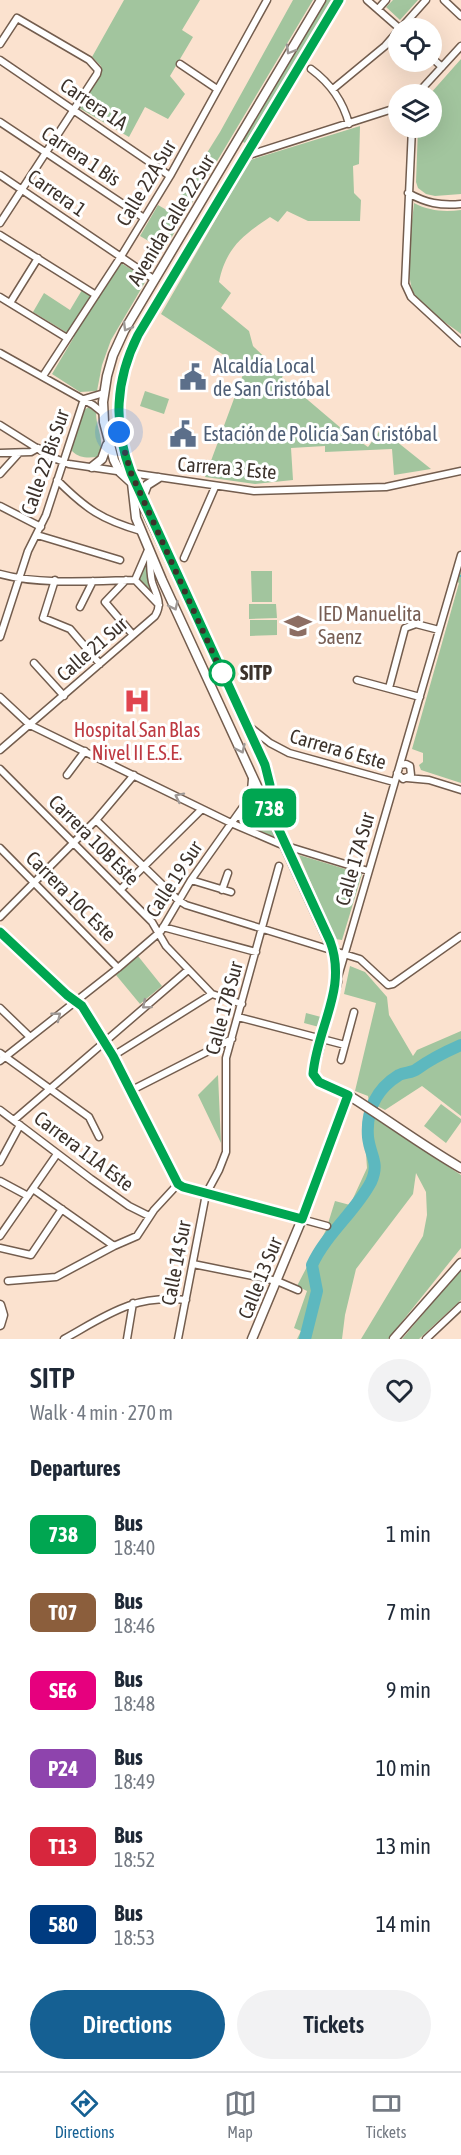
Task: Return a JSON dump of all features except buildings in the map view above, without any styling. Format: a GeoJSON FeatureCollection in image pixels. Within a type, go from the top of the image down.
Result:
{"type":"FeatureCollection","features":[{"type":"Feature","properties":{"kind":"main road","name":"Avenida Calle 22 Sur"},"geometry":{"type":"LineString","coordinates":[[321,0],[119,341],[109,368],[103,413],[108,441],[120,472],[133,486],[134,510],[141,531],[333,951],[337,982]]}},
{"type":"Feature","properties":{"kind":"main road","name":"Avenida Calle 22 Sur"},"geometry":{"type":"LineString","coordinates":[[267,804],[270,789],[268,771],[131,473],[121,441],[118,414],[119,394],[127,359],[138,335],[339,0]]}},
{"type":"Feature","properties":{"kind":"main road"},"geometry":{"type":"LineString","coordinates":[[92,467],[105,454],[108,441]]}},
{"type":"Feature","properties":{"kind":"main road"},"geometry":{"type":"LineString","coordinates":[[142,498],[147,485],[158,478]]}},
{"type":"Feature","properties":{"kind":"main road","name":"Calle 17A Sur"},"geometry":{"type":"LineString","coordinates":[[337,982],[313,1071],[314,1077],[319,1082],[348,1095]]}},
{"type":"Feature","properties":{"kind":"main road"},"geometry":{"type":"LineString","coordinates":[[348,1095],[459,1166]]}},
{"type":"Feature","properties":{"kind":"main road","name":"Calle 13 Sur"},"geometry":{"type":"LineString","coordinates":[[252,1339],[302,1219],[348,1095]]}},
{"type":"Feature","properties":{"kind":"main road"},"geometry":{"type":"LineString","coordinates":[[394,1339],[461,1263]]}},
{"type":"Feature","properties":{"kind":"main road"},"geometry":{"type":"LineString","coordinates":[[0,1305],[3,1315],[0,1325]]}},
{"type":"Feature","properties":{"kind":"street","name":"Calle 22A Sur"},"geometry":{"type":"LineString","coordinates":[[43,376],[170,176],[267,0]]}},
{"type":"Feature","properties":{"kind":"street"},"geometry":{"type":"LineString","coordinates":[[367,0],[388,18]]}},
{"type":"Feature","properties":{"kind":"street"},"geometry":{"type":"LineString","coordinates":[[378,9],[386,0]]}},
{"type":"Feature","properties":{"kind":"street"},"geometry":{"type":"LineString","coordinates":[[410,18],[426,0]]}},
{"type":"Feature","properties":{"kind":"street"},"geometry":{"type":"LineString","coordinates":[[444,0],[461,16]]}},
{"type":"Feature","properties":{"kind":"street"},"geometry":{"type":"LineString","coordinates":[[0,44],[17,18],[89,60],[98,70],[0,223]]}},
{"type":"Feature","properties":{"kind":"street"},"geometry":{"type":"LineString","coordinates":[[333,89],[388,43]]}},
{"type":"Feature","properties":{"kind":"street"},"geometry":{"type":"LineString","coordinates":[[442,67],[461,46]]}},
{"type":"Feature","properties":{"kind":"street","name":"Carrera 1A"},"geometry":{"type":"LineString","coordinates":[[0,60],[170,176]]}},
{"type":"Feature","properties":{"kind":"street"},"geometry":{"type":"LineString","coordinates":[[180,64],[217,90]]}},
{"type":"Feature","properties":{"kind":"street"},"geometry":{"type":"LineString","coordinates":[[311,69],[333,89],[343,105],[350,124]]}},
{"type":"Feature","properties":{"kind":"street"},"geometry":{"type":"LineString","coordinates":[[426,84],[437,72]]}},
{"type":"Feature","properties":{"kind":"street"},"geometry":{"type":"LineString","coordinates":[[246,156],[388,111]]}},
{"type":"Feature","properties":{"kind":"street","name":"Carrera 1 Bis"},"geometry":{"type":"LineString","coordinates":[[0,122],[144,218]]}},
{"type":"Feature","properties":{"kind":"street"},"geometry":{"type":"LineString","coordinates":[[411,138],[406,289],[411,297],[461,343]]}},
{"type":"Feature","properties":{"kind":"street","name":"Carrera 1"},"geometry":{"type":"LineString","coordinates":[[0,174],[154,280]]}},
{"type":"Feature","properties":{"kind":"street"},"geometry":{"type":"LineString","coordinates":[[408,193],[436,205],[461,204]]}},
{"type":"Feature","properties":{"kind":"street"},"geometry":{"type":"LineString","coordinates":[[0,235],[96,295]]}},
{"type":"Feature","properties":{"kind":"street"},"geometry":{"type":"LineString","coordinates":[[10,303],[38,258]]}},
{"type":"Feature","properties":{"kind":"street"},"geometry":{"type":"LineString","coordinates":[[0,297],[68,338]]}},
{"type":"Feature","properties":{"kind":"street"},"geometry":{"type":"LineString","coordinates":[[0,353],[84,399],[103,413]]}},
{"type":"Feature","properties":{"kind":"street"},"geometry":{"type":"LineString","coordinates":[[84,399],[104,393]]}},
{"type":"Feature","properties":{"kind":"street","name":"Calle 22 Bis Sur"},"geometry":{"type":"LineString","coordinates":[[0,637],[28,551],[41,527],[84,399]]}},
{"type":"Feature","properties":{"kind":"street","name":"Carrera 3 Este"},"geometry":{"type":"LineString","coordinates":[[0,425],[63,462],[215,487],[254,491],[376,488],[461,471]]}},
{"type":"Feature","properties":{"kind":"street"},"geometry":{"type":"LineString","coordinates":[[0,453],[31,452],[38,448]]}},
{"type":"Feature","properties":{"kind":"street"},"geometry":{"type":"LineString","coordinates":[[0,474],[19,453]]}},
{"type":"Feature","properties":{"kind":"street"},"geometry":{"type":"LineString","coordinates":[[57,480],[84,506],[115,524],[141,531]]}},
{"type":"Feature","properties":{"kind":"street"},"geometry":{"type":"LineString","coordinates":[[184,558],[215,487]]}},
{"type":"Feature","properties":{"kind":"street"},"geometry":{"type":"LineString","coordinates":[[0,506],[41,527]]}},
{"type":"Feature","properties":{"kind":"street"},"geometry":{"type":"LineString","coordinates":[[37,535],[120,560]]}},
{"type":"Feature","properties":{"kind":"street"},"geometry":{"type":"LineString","coordinates":[[135,580],[150,551]]}},
{"type":"Feature","properties":{"kind":"street"},"geometry":{"type":"LineString","coordinates":[[150,551],[152,581],[159,605]]}},
{"type":"Feature","properties":{"kind":"street"},"geometry":{"type":"LineString","coordinates":[[405,748],[410,767],[400,765],[461,555]]}},
{"type":"Feature","properties":{"kind":"street"},"geometry":{"type":"LineString","coordinates":[[0,574],[19,578],[55,580],[135,580],[159,605]]}},
{"type":"Feature","properties":{"kind":"street"},"geometry":{"type":"LineString","coordinates":[[55,580],[43,618],[70,629],[100,664]]}},
{"type":"Feature","properties":{"kind":"street"},"geometry":{"type":"LineString","coordinates":[[126,580],[105,602],[133,635]]}},
{"type":"Feature","properties":{"kind":"street"},"geometry":{"type":"LineString","coordinates":[[80,607],[93,581]]}},
{"type":"Feature","properties":{"kind":"street","name":"Calle 21 Sur"},"geometry":{"type":"LineString","coordinates":[[0,750],[155,616],[159,605]]}},
{"type":"Feature","properties":{"kind":"street"},"geometry":{"type":"LineString","coordinates":[[388,688],[405,628],[416,624],[439,630]]}},
{"type":"Feature","properties":{"kind":"street"},"geometry":{"type":"LineString","coordinates":[[34,663],[64,696]]}},
{"type":"Feature","properties":{"kind":"street"},"geometry":{"type":"LineString","coordinates":[[357,680],[420,697]]}},
{"type":"Feature","properties":{"kind":"street"},"geometry":{"type":"LineString","coordinates":[[0,697],[30,725],[231,823],[286,846],[368,871]]}},
{"type":"Feature","properties":{"kind":"street","name":"Carrera 6 Este"},"geometry":{"type":"LineString","coordinates":[[245,723],[270,743],[289,753],[394,782]]}},
{"type":"Feature","properties":{"kind":"street"},"geometry":{"type":"LineString","coordinates":[[67,775],[85,751]]}},
{"type":"Feature","properties":{"kind":"street","name":"Calle 17A Sur"},"geometry":{"type":"LineString","coordinates":[[337,982],[400,765]]}},
{"type":"Feature","properties":{"kind":"street","name":"Carrera 6 Este"},"geometry":{"type":"LineString","coordinates":[[410,767],[429,780]]}},
{"type":"Feature","properties":{"kind":"street","name":"Calle 17A Sur"},"geometry":{"type":"LineString","coordinates":[[391,795],[405,778],[410,767]]}},
{"type":"Feature","properties":{"kind":"street","name":"Carrera 10B Este"},"geometry":{"type":"LineString","coordinates":[[0,769],[152,922],[166,946],[212,994],[242,1004]]}},
{"type":"Feature","properties":{"kind":"street","name":"Calle 19 Sur"},"geometry":{"type":"LineString","coordinates":[[2,1057],[118,968],[158,933],[191,880],[249,799],[252,772]]}},
{"type":"Feature","properties":{"kind":"street"},"geometry":{"type":"LineString","coordinates":[[397,773],[405,778]]}},
{"type":"Feature","properties":{"kind":"street"},"geometry":{"type":"LineString","coordinates":[[0,917],[96,819],[134,775]]}},
{"type":"Feature","properties":{"kind":"street","name":"Carrera 6 Este"},"geometry":{"type":"LineString","coordinates":[[405,778],[429,780],[461,790]]}},
{"type":"Feature","properties":{"kind":"street","name":"Calle 19 Sur"},"geometry":{"type":"LineString","coordinates":[[231,823],[243,814],[267,804]]}},
{"type":"Feature","properties":{"kind":"street"},"geometry":{"type":"LineString","coordinates":[[120,890],[202,808]]}},
{"type":"Feature","properties":{"kind":"street"},"geometry":{"type":"LineString","coordinates":[[96,819],[178,900],[191,907],[366,962],[387,984],[393,984],[461,936]]}},
{"type":"Feature","properties":{"kind":"street","name":"Carrera 10C Este"},"geometry":{"type":"LineString","coordinates":[[0,848],[118,968]]}},
{"type":"Feature","properties":{"kind":"street","name":"Calle 17B Sur"},"geometry":{"type":"LineString","coordinates":[[206,1194],[226,1152],[225,1068],[279,866]]}},
{"type":"Feature","properties":{"kind":"street"},"geometry":{"type":"LineString","coordinates":[[222,890],[228,873]]}},
{"type":"Feature","properties":{"kind":"street"},"geometry":{"type":"LineString","coordinates":[[191,880],[231,892]]}},
{"type":"Feature","properties":{"kind":"street"},"geometry":{"type":"LineString","coordinates":[[163,927],[256,952]]}},
{"type":"Feature","properties":{"kind":"street"},"geometry":{"type":"LineString","coordinates":[[0,932],[67,995],[82,1006],[113,1056],[178,1184],[206,1194],[327,1226]]}},
{"type":"Feature","properties":{"kind":"street"},"geometry":{"type":"LineString","coordinates":[[14,1120],[188,969]]}},
{"type":"Feature","properties":{"kind":"street"},"geometry":{"type":"LineString","coordinates":[[113,1056],[212,994]]}},
{"type":"Feature","properties":{"kind":"street"},"geometry":{"type":"LineString","coordinates":[[0,1008],[30,1037]]}},
{"type":"Feature","properties":{"kind":"street"},"geometry":{"type":"LineString","coordinates":[[341,1060],[354,1012]]}},
{"type":"Feature","properties":{"kind":"street"},"geometry":{"type":"LineString","coordinates":[[238,1017],[345,1045]]}},
{"type":"Feature","properties":{"kind":"street"},"geometry":{"type":"LineString","coordinates":[[130,1091],[232,1039]]}},
{"type":"Feature","properties":{"kind":"street"},"geometry":{"type":"LineString","coordinates":[[2,1057],[89,1117],[99,1137]]}},
{"type":"Feature","properties":{"kind":"street","name":"Carrera 11A Este"},"geometry":{"type":"LineString","coordinates":[[0,1110],[129,1206],[149,1216]]}},
{"type":"Feature","properties":{"kind":"street"},"geometry":{"type":"LineString","coordinates":[[0,1162],[21,1125]]}},
{"type":"Feature","properties":{"kind":"street"},"geometry":{"type":"LineString","coordinates":[[0,1236],[57,1154]]}},
{"type":"Feature","properties":{"kind":"street"},"geometry":{"type":"LineString","coordinates":[[0,1181],[28,1196]]}},
{"type":"Feature","properties":{"kind":"street"},"geometry":{"type":"LineString","coordinates":[[8,1281],[56,1277],[137,1236],[149,1216],[178,1184]]}},
{"type":"Feature","properties":{"kind":"street"},"geometry":{"type":"LineString","coordinates":[[33,1189],[114,1246]]}},
{"type":"Feature","properties":{"kind":"street","name":"Calle 14 Sur"},"geometry":{"type":"LineString","coordinates":[[178,1339],[206,1194]]}},
{"type":"Feature","properties":{"kind":"street"},"geometry":{"type":"LineString","coordinates":[[0,1248],[31,1255],[62,1209]]}},
{"type":"Feature","properties":{"kind":"street"},"geometry":{"type":"LineString","coordinates":[[193,1264],[277,1281],[298,1290]]}},
{"type":"Feature","properties":{"kind":"street"},"geometry":{"type":"LineString","coordinates":[[64,1339],[133,1303],[164,1299],[186,1300]]}},
{"type":"Feature","properties":{"kind":"street"},"geometry":{"type":"LineString","coordinates":[[127,1339],[133,1303]]}},
{"type":"Feature","properties":{"kind":"street"},"geometry":{"type":"LineString","coordinates":[[426,1339],[461,1306]]}},
{"type":"Feature","properties":{"kind":"green space"},"geometry":{"type":"Polygon","coordinates":[[[124,0],[200,0],[182,30],[193,37],[170,76],[185,94],[168,119],[145,107],[129,137],[79,108],[102,72],[101,66],[92,57],[124,0]]]}},
{"type":"Feature","properties":{"kind":"green space"},"geometry":{"type":"Polygon","coordinates":[[[293,0],[313,0],[164,250],[140,236],[158,205],[170,212],[220,132],[293,0]]]}},
{"type":"Feature","properties":{"kind":"green space"},"geometry":{"type":"Polygon","coordinates":[[[325,0],[333,0],[245,143],[239,140],[325,0]]]}},
{"type":"Feature","properties":{"kind":"green space"},"geometry":{"type":"Polygon","coordinates":[[[393,0],[418,0],[402,18],[398,18],[386,7],[393,0]]]}},
{"type":"Feature","properties":{"kind":"green space"},"geometry":{"type":"Polygon","coordinates":[[[461,59],[461,194],[435,196],[426,194],[418,188],[416,182],[418,138],[442,138],[442,84],[439,84],[461,59]]]}},
{"type":"Feature","properties":{"kind":"green space"},"geometry":{"type":"Polygon","coordinates":[[[360,126],[359,164],[353,166],[354,193],[361,200],[360,221],[308,221],[287,211],[278,222],[270,217],[243,237],[226,260],[219,282],[231,293],[221,308],[249,331],[253,346],[283,375],[282,378],[342,429],[368,447],[381,429],[431,469],[394,475],[392,449],[325,452],[325,446],[291,448],[293,480],[255,484],[205,477],[245,369],[161,314],[250,160],[360,126]]]}},
{"type":"Feature","properties":{"kind":"green space"},"geometry":{"type":"Polygon","coordinates":[[[414,203],[437,210],[461,210],[461,334],[427,308],[412,290],[409,253],[414,203]]]}},
{"type":"Feature","properties":{"kind":"green space"},"geometry":{"type":"Polygon","coordinates":[[[121,263],[147,279],[111,340],[102,365],[97,391],[80,392],[52,374],[74,337],[33,312],[44,293],[70,310],[82,290],[98,299],[121,263]]]}},
{"type":"Feature","properties":{"kind":"green space"},"geometry":{"type":"Polygon","coordinates":[[[145,391],[169,399],[164,414],[140,406],[145,391]]]}},
{"type":"Feature","properties":{"kind":"green space"},"geometry":{"type":"Polygon","coordinates":[[[89,407],[96,413],[100,436],[101,446],[97,457],[83,457],[72,451],[82,411],[89,407]]]}},
{"type":"Feature","properties":{"kind":"green space"},"geometry":{"type":"Polygon","coordinates":[[[145,564],[154,597],[138,578],[145,564]]]}},
{"type":"Feature","properties":{"kind":"green space"},"geometry":{"type":"Polygon","coordinates":[[[251,571],[272,571],[272,602],[252,602],[251,571]]]}},
{"type":"Feature","properties":{"kind":"green space"},"geometry":{"type":"Polygon","coordinates":[[[461,571],[461,783],[421,770],[419,765],[423,762],[423,753],[412,749],[459,583],[456,581],[461,571]]]}},
{"type":"Feature","properties":{"kind":"green space"},"geometry":{"type":"Polygon","coordinates":[[[249,604],[276,604],[277,618],[249,619],[249,604]]]}},
{"type":"Feature","properties":{"kind":"green space"},"geometry":{"type":"Polygon","coordinates":[[[250,620],[277,620],[277,635],[250,636],[250,620]]]}},
{"type":"Feature","properties":{"kind":"green space"},"geometry":{"type":"Polygon","coordinates":[[[265,809],[279,839],[237,821],[265,809]]]}},
{"type":"Feature","properties":{"kind":"green space"},"geometry":{"type":"Polygon","coordinates":[[[299,855],[362,874],[342,940],[335,939],[299,855]]]}},
{"type":"Feature","properties":{"kind":"green space"},"geometry":{"type":"Polygon","coordinates":[[[138,956],[162,986],[140,1004],[116,975],[138,956]]]}},
{"type":"Feature","properties":{"kind":"green space"},"geometry":{"type":"Polygon","coordinates":[[[350,966],[365,972],[387,997],[389,1015],[413,1056],[417,1050],[461,1031],[461,1116],[422,1086],[385,1110],[369,1102],[368,1096],[355,1091],[376,1003],[344,994],[350,966]]]}},
{"type":"Feature","properties":{"kind":"green space"},"geometry":{"type":"Polygon","coordinates":[[[306,1013],[321,1017],[319,1027],[304,1023],[306,1013]]]}},
{"type":"Feature","properties":{"kind":"green space"},"geometry":{"type":"Polygon","coordinates":[[[218,1075],[221,1143],[198,1095],[218,1075]]]}},
{"type":"Feature","properties":{"kind":"green space"},"geometry":{"type":"Polygon","coordinates":[[[441,1104],[461,1119],[446,1143],[424,1126],[441,1104]]]}},
{"type":"Feature","properties":{"kind":"green space"},"geometry":{"type":"Polygon","coordinates":[[[367,1113],[461,1175],[461,1248],[388,1339],[361,1339],[423,1236],[427,1215],[426,1192],[416,1173],[413,1194],[356,1269],[342,1339],[297,1339],[301,1331],[294,1328],[307,1291],[297,1286],[326,1230],[335,1201],[350,1205],[367,1168],[364,1125],[367,1113]]]}},
{"type":"Feature","properties":{"kind":"green space"},"geometry":{"type":"Polygon","coordinates":[[[461,1269],[461,1300],[419,1339],[402,1339],[461,1269]]]}},
{"type":"Feature","properties":{"kind":"waterway"},"geometry":{"type":"LineString","coordinates":[[305,1339],[317,1291],[312,1265],[325,1243],[365,1193],[374,1175],[375,1164],[368,1137],[369,1118],[374,1102],[384,1087],[399,1075],[415,1070],[461,1045]]}},
{"type":"Feature","properties":{"kind":"bus line","name":"738"},"geometry":{"type":"LineString","coordinates":[[0,932],[67,995],[82,1006],[113,1056],[178,1184],[302,1219],[348,1095],[319,1082],[313,1074],[337,982],[335,958],[330,941],[267,804],[270,785],[268,771],[131,473],[120,436],[118,403],[123,371],[138,335],[339,0]]}},
{"type":"Feature","properties":{"kind":"place","name":"Alcaldía Local de San Cristóbal"},"geometry":{"type":"Point","coordinates":[193,377]}},
{"type":"Feature","properties":{"kind":"place","name":"Estación de Policía San Cristóbal"},"geometry":{"type":"Point","coordinates":[183,434]}},
{"type":"Feature","properties":{"kind":"place","name":"IED Manuelita Saenz"},"geometry":{"type":"Point","coordinates":[298,626]}},
{"type":"Feature","properties":{"kind":"place","name":"SITP"},"geometry":{"type":"Point","coordinates":[222,673]}},
{"type":"Feature","properties":{"kind":"place","name":"Hospital San Blas Nivel II E.S.E."},"geometry":{"type":"Point","coordinates":[137,701]}},
{"type":"Feature","properties":{"kind":"route"},"geometry":{"type":"LineString","coordinates":[[119,432],[131,473],[222,673]]}}]}
